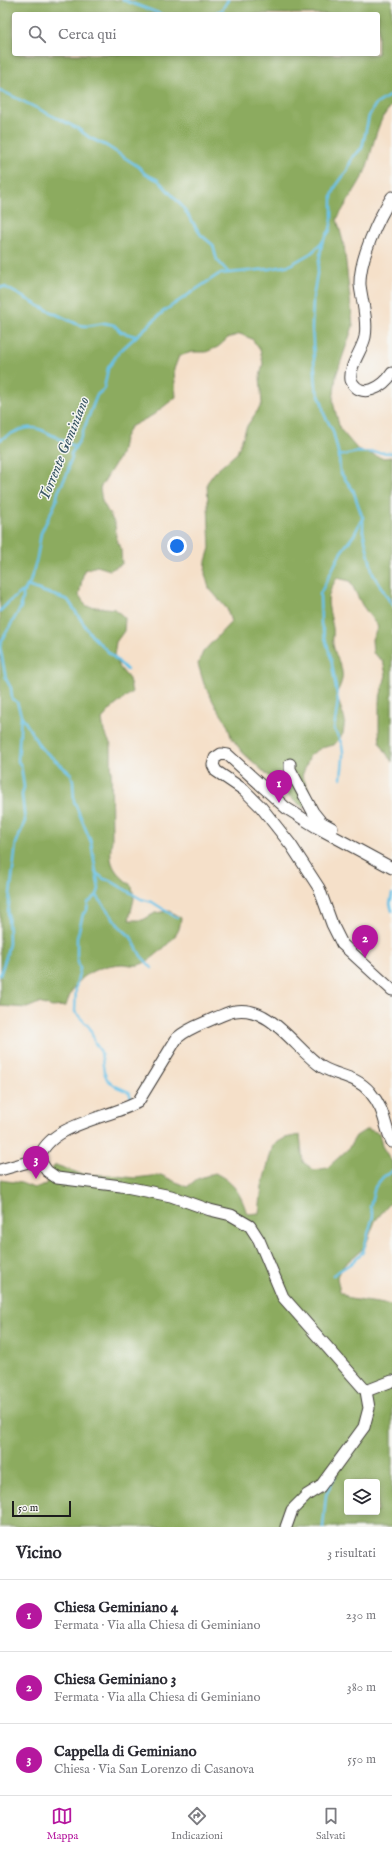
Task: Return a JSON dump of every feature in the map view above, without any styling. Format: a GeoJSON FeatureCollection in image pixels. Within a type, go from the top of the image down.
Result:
{"type":"FeatureCollection","features":[{"type":"Feature","properties":{"kind":"street"},"geometry":{"type":"LineString","coordinates":[[392,197],[376,225],[362,271],[360,286],[365,331],[363,343],[351,372],[350,380],[358,388],[370,390],[384,384],[392,373]]}},
{"type":"Feature","properties":{"kind":"street"},"geometry":{"type":"LineString","coordinates":[[392,868],[355,849],[286,808],[228,754],[220,754],[215,758],[213,765],[216,771],[244,790],[261,807],[291,845],[319,888],[332,924],[342,944],[392,990]]}},
{"type":"Feature","properties":{"kind":"street"},"geometry":{"type":"LineString","coordinates":[[300,772],[290,764],[290,769],[313,812],[321,822],[358,843],[355,849]]}},
{"type":"Feature","properties":{"kind":"street"},"geometry":{"type":"LineString","coordinates":[[286,1527],[292,1510],[307,1495],[320,1487],[364,1427],[369,1408],[366,1391],[283,1297],[259,1240],[250,1226],[231,1215],[210,1210],[171,1196],[121,1186],[57,1178],[47,1171],[39,1159],[41,1151],[50,1141],[70,1128],[138,1102],[171,1046],[184,1032],[234,1011],[250,1010],[265,1018],[288,1035],[321,1066],[347,1076],[364,1086],[383,1111],[392,1142]]}},
{"type":"Feature","properties":{"kind":"street"},"geometry":{"type":"LineString","coordinates":[[0,1170],[39,1159]]}},
{"type":"Feature","properties":{"kind":"street"},"geometry":{"type":"LineString","coordinates":[[366,1391],[392,1381]]}},
{"type":"Feature","properties":{"kind":"green space"},"geometry":{"type":"Polygon","coordinates":[[[0,0],[392,0],[392,106],[386,112],[378,128],[364,174],[337,219],[344,245],[353,326],[336,376],[333,402],[340,429],[358,450],[382,458],[392,457],[392,762],[380,743],[379,701],[386,675],[383,661],[373,653],[372,639],[378,627],[362,605],[350,581],[337,578],[330,592],[328,603],[333,628],[333,644],[342,673],[340,686],[336,694],[345,720],[343,734],[334,745],[321,748],[310,755],[302,776],[309,792],[309,799],[305,808],[293,800],[243,753],[231,737],[227,723],[216,707],[204,684],[198,664],[203,652],[231,622],[227,609],[209,588],[205,574],[206,561],[210,548],[207,483],[215,472],[237,453],[247,426],[262,404],[260,377],[263,363],[260,350],[252,339],[240,334],[228,338],[218,347],[206,352],[192,352],[179,356],[174,369],[176,397],[153,415],[130,427],[124,439],[121,454],[100,488],[102,501],[115,524],[116,538],[121,550],[122,564],[110,570],[97,566],[84,570],[79,595],[86,606],[115,609],[125,618],[124,631],[116,642],[114,656],[120,668],[129,679],[132,692],[111,709],[102,719],[104,732],[111,745],[111,855],[113,866],[116,871],[132,886],[134,899],[129,920],[143,920],[155,913],[169,911],[181,918],[179,928],[170,942],[148,961],[136,965],[122,964],[102,967],[86,975],[74,988],[66,1006],[52,1007],[39,1003],[27,1008],[0,1006],[0,0]]]}},
{"type":"Feature","properties":{"kind":"green space"},"geometry":{"type":"Polygon","coordinates":[[[367,1129],[379,1133],[382,1146],[392,1162],[392,1201],[375,1221],[365,1247],[344,1265],[337,1278],[340,1291],[350,1299],[392,1305],[392,1527],[0,1527],[0,1180],[21,1183],[34,1188],[46,1184],[52,1168],[56,1165],[81,1174],[135,1178],[161,1175],[187,1187],[197,1179],[215,1173],[227,1180],[236,1189],[247,1214],[259,1213],[262,1186],[273,1145],[285,1138],[300,1135],[303,1162],[314,1170],[327,1168],[348,1149],[356,1136],[367,1129]]]}},
{"type":"Feature","properties":{"kind":"waterway"},"geometry":{"type":"LineString","coordinates":[[123,0],[156,12]]}},
{"type":"Feature","properties":{"kind":"waterway"},"geometry":{"type":"LineString","coordinates":[[217,12],[222,10],[228,0]]}},
{"type":"Feature","properties":{"kind":"waterway"},"geometry":{"type":"LineString","coordinates":[[0,90],[77,128],[90,138],[107,146],[139,167],[145,174],[158,180],[182,206],[201,235],[213,245],[217,260],[228,272]]}},
{"type":"Feature","properties":{"kind":"waterway","name":"Torrente Geminiano"},"geometry":{"type":"LineString","coordinates":[[0,647],[2,640],[21,607],[23,593],[30,582],[37,558],[41,533],[68,472],[69,464],[72,458],[71,454],[80,439],[97,395],[104,389],[108,368],[119,352],[164,311],[219,274],[269,269],[290,265],[311,253],[321,244],[330,230],[332,219],[332,196],[336,186],[347,171],[352,158],[362,148],[369,116],[375,105],[392,94]]}},
{"type":"Feature","properties":{"kind":"waterway"},"geometry":{"type":"LineString","coordinates":[[322,243],[313,298],[312,328],[316,388],[322,403],[324,414],[333,431],[339,456],[340,472],[353,490],[363,519],[363,531],[373,574],[392,605]]}},
{"type":"Feature","properties":{"kind":"waterway"},"geometry":{"type":"LineString","coordinates":[[0,287],[5,287],[41,307],[79,325],[87,326],[105,323],[114,325],[121,332],[135,336]]}},
{"type":"Feature","properties":{"kind":"waterway"},"geometry":{"type":"LineString","coordinates":[[0,440],[12,433],[30,428],[45,431],[74,446]]}},
{"type":"Feature","properties":{"kind":"waterway"},"geometry":{"type":"LineString","coordinates":[[339,456],[357,452],[392,453]]}},
{"type":"Feature","properties":{"kind":"waterway"},"geometry":{"type":"LineString","coordinates":[[341,778],[343,753],[341,742],[334,729],[338,701],[331,658],[321,624],[320,594],[341,552],[354,535],[363,517]]}},
{"type":"Feature","properties":{"kind":"waterway"},"geometry":{"type":"LineString","coordinates":[[27,586],[68,600],[91,635],[127,670]]}},
{"type":"Feature","properties":{"kind":"waterway"},"geometry":{"type":"LineString","coordinates":[[0,611],[22,592]]}},
{"type":"Feature","properties":{"kind":"waterway"},"geometry":{"type":"LineString","coordinates":[[0,647],[6,679],[11,688],[12,699],[17,702],[21,715],[40,747],[71,774],[73,781],[74,801],[91,842],[99,889],[97,895],[88,903],[87,910],[83,914],[77,938],[77,958],[80,969],[76,987],[75,1012],[90,1028],[95,1043],[101,1052],[104,1072],[107,1079],[115,1086],[129,1092],[132,1100]]}},
{"type":"Feature","properties":{"kind":"waterway"},"geometry":{"type":"LineString","coordinates":[[0,975],[9,943],[8,912],[16,844],[25,821],[22,795],[24,787],[21,766],[18,761],[21,715]]}},
{"type":"Feature","properties":{"kind":"waterway"},"geometry":{"type":"LineString","coordinates":[[95,872],[104,879],[109,880],[141,899],[152,902],[177,918]]}},
{"type":"Feature","properties":{"kind":"waterway"},"geometry":{"type":"LineString","coordinates":[[392,894],[390,904],[392,911]]}},
{"type":"Feature","properties":{"kind":"waterway"},"geometry":{"type":"LineString","coordinates":[[97,896],[119,926],[131,937],[141,956],[152,968]]}},
{"type":"Feature","properties":{"kind":"waterway"},"geometry":{"type":"LineString","coordinates":[[333,1275],[350,1264],[363,1252],[373,1216],[370,1207],[375,1187],[383,1177],[392,1171]]}},
{"type":"Feature","properties":{"kind":"waterway"},"geometry":{"type":"LineString","coordinates":[[323,1527],[326,1495],[335,1476]]}},
{"type":"Feature","properties":{"kind":"place","name":"Chiesa Geminiano 4"},"geometry":{"type":"Point","coordinates":[279,803]}},
{"type":"Feature","properties":{"kind":"place","name":"Chiesa Geminiano 3"},"geometry":{"type":"Point","coordinates":[365,958]}},
{"type":"Feature","properties":{"kind":"place","name":"Cappella di Geminiano"},"geometry":{"type":"Point","coordinates":[36,1179]}}]}
